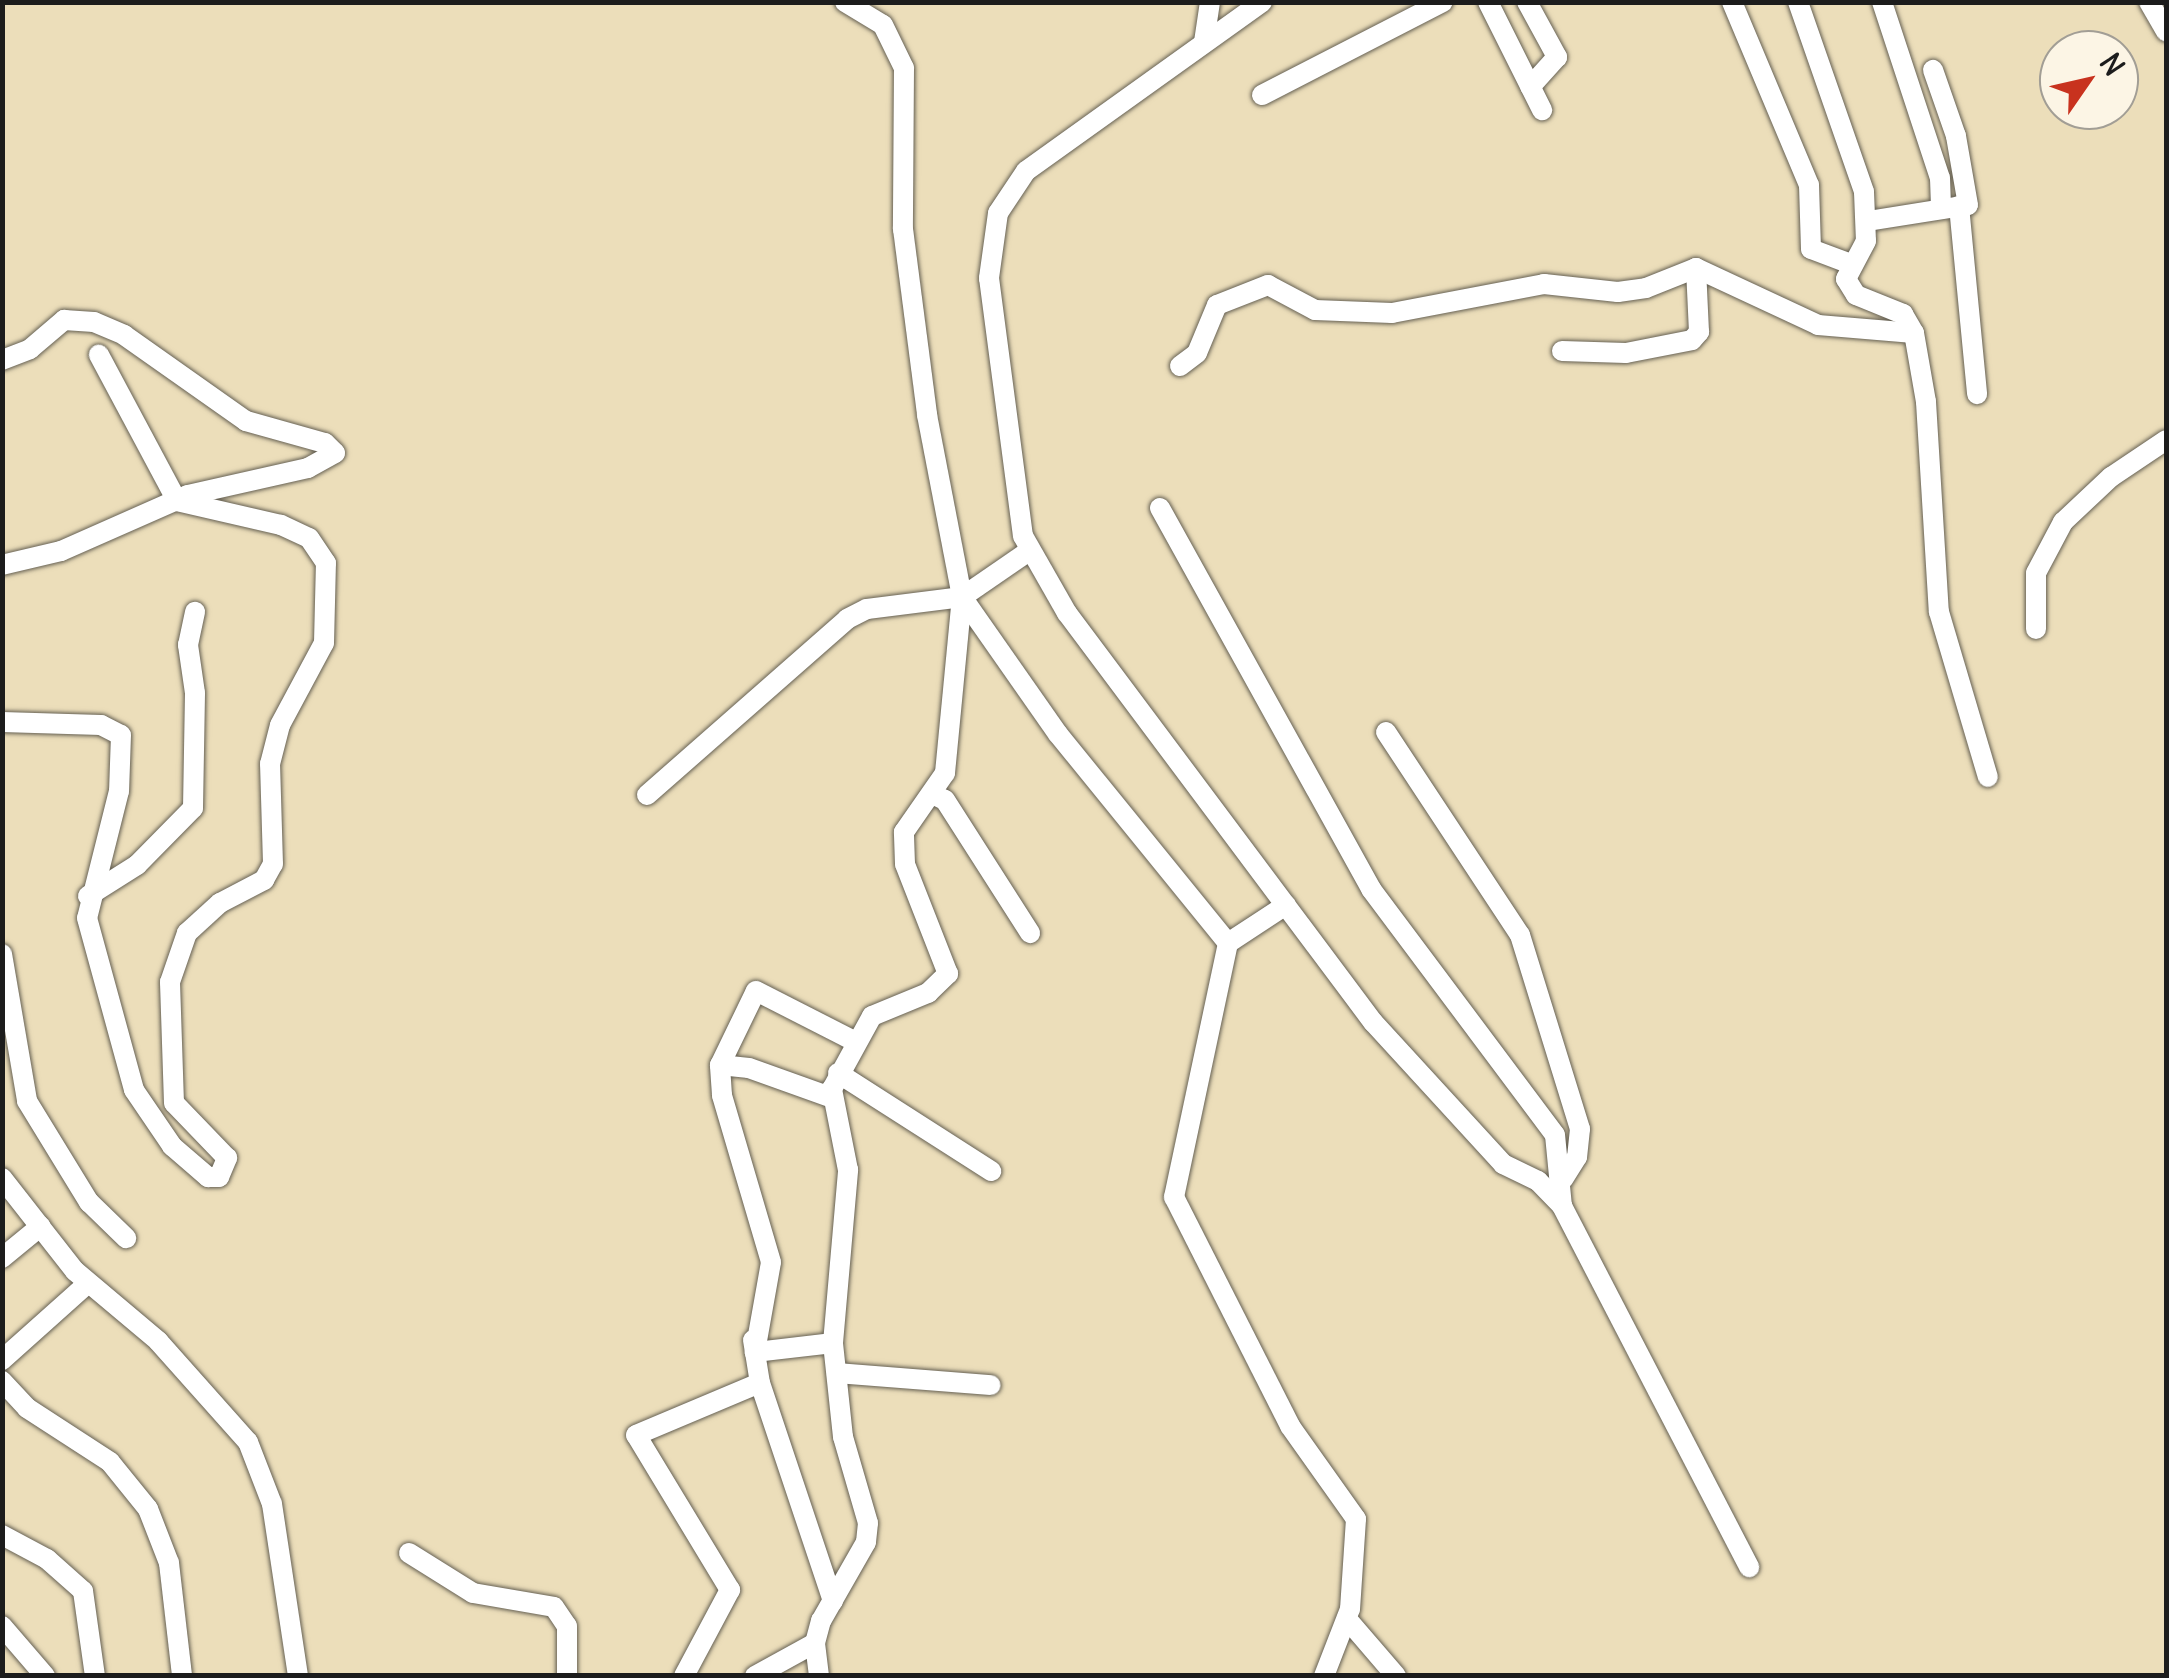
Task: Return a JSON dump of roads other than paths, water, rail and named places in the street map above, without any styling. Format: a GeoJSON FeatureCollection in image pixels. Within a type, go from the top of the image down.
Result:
{"type":"FeatureCollection","features":[{"type":"Feature","properties":{"kind":"street"},"geometry":{"type":"LineString","coordinates":[[819,1676],[815,1643],[866,1542],[868,1523],[843,1437],[833,1343],[848,1170],[833,1098],[838,1073],[879,1011],[928,993],[948,974],[905,864],[904,832],[944,773],[962,597],[927,416],[903,229],[904,68],[883,25],[845,2]]}},
{"type":"Feature","properties":{"kind":"street"},"geometry":{"type":"LineString","coordinates":[[1204,42],[1210,2]]}},
{"type":"Feature","properties":{"kind":"street"},"geometry":{"type":"LineString","coordinates":[[1262,2],[1026,171],[998,213],[989,278],[1029,550],[1068,612],[1373,1022],[1503,1164],[1538,1181],[1562,1206],[1749,1567]]}},
{"type":"Feature","properties":{"kind":"street"},"geometry":{"type":"LineString","coordinates":[[1262,94],[1443,2]]}},
{"type":"Feature","properties":{"kind":"street"},"geometry":{"type":"LineString","coordinates":[[1488,2],[1542,110]]}},
{"type":"Feature","properties":{"kind":"street"},"geometry":{"type":"LineString","coordinates":[[1527,2],[1557,57],[1530,87]]}},
{"type":"Feature","properties":{"kind":"street"},"geometry":{"type":"LineString","coordinates":[[1732,2],[1809,185],[1811,249],[1851,264]]}},
{"type":"Feature","properties":{"kind":"street"},"geometry":{"type":"LineString","coordinates":[[1798,2],[1856,159],[1868,221],[1861,254],[1851,264],[1846,279],[1856,295],[1903,314],[1914,332],[1926,402],[1939,612],[1988,777]]}},
{"type":"Feature","properties":{"kind":"street"},"geometry":{"type":"LineString","coordinates":[[1882,2],[1950,208],[1977,394]]}},
{"type":"Feature","properties":{"kind":"street"},"geometry":{"type":"LineString","coordinates":[[2149,2],[2166,32]]}},
{"type":"Feature","properties":{"kind":"street"},"geometry":{"type":"LineString","coordinates":[[1868,221],[1968,205],[1968,193],[1933,70]]}},
{"type":"Feature","properties":{"kind":"street"},"geometry":{"type":"LineString","coordinates":[[1180,366],[1197,353],[1217,305],[1247,288],[1277,287],[1315,310],[1392,313],[1544,284],[1630,291],[1696,268],[1818,325],[1914,332]]}},
{"type":"Feature","properties":{"kind":"street"},"geometry":{"type":"LineString","coordinates":[[1562,350],[1626,354],[1692,340],[1699,332],[1696,268]]}},
{"type":"Feature","properties":{"kind":"street"},"geometry":{"type":"LineString","coordinates":[[2,360],[30,349],[64,320],[94,322],[124,334],[246,421],[334,450],[308,468],[177,501],[61,552],[2,566]]}},
{"type":"Feature","properties":{"kind":"street"},"geometry":{"type":"LineString","coordinates":[[2,722],[102,725],[121,735],[119,791],[88,896],[87,918],[134,1090],[172,1146],[208,1177],[219,1176],[228,1170],[227,1158],[174,1104],[170,982],[187,932],[220,903],[264,880],[274,864],[270,764],[280,724],[324,644],[326,563],[308,538],[281,525],[177,501],[99,355]]}},
{"type":"Feature","properties":{"kind":"street"},"geometry":{"type":"LineString","coordinates":[[2036,629],[2036,573],[2063,522],[2111,477],[2166,440]]}},
{"type":"Feature","properties":{"kind":"street"},"geometry":{"type":"LineString","coordinates":[[1160,508],[1371,889],[1540,1109],[1558,1145],[1562,1206]]}},
{"type":"Feature","properties":{"kind":"street"},"geometry":{"type":"LineString","coordinates":[[647,795],[854,614],[962,597],[1029,550]]}},
{"type":"Feature","properties":{"kind":"street"},"geometry":{"type":"LineString","coordinates":[[962,597],[1070,749],[1228,943]]}},
{"type":"Feature","properties":{"kind":"street"},"geometry":{"type":"LineString","coordinates":[[88,896],[136,865],[192,808],[196,693],[188,646],[195,612]]}},
{"type":"Feature","properties":{"kind":"street"},"geometry":{"type":"LineString","coordinates":[[1386,732],[1520,936],[1580,1128],[1577,1157],[1563,1179]]}},
{"type":"Feature","properties":{"kind":"street"},"geometry":{"type":"LineString","coordinates":[[932,794],[945,800],[1030,933]]}},
{"type":"Feature","properties":{"kind":"street"},"geometry":{"type":"LineString","coordinates":[[1286,905],[1228,943],[1174,1197],[1290,1426],[1353,1510],[1347,1618],[1324,1676]]}},
{"type":"Feature","properties":{"kind":"street"},"geometry":{"type":"LineString","coordinates":[[2,954],[27,1101],[88,1202],[126,1238]]}},
{"type":"Feature","properties":{"kind":"street"},"geometry":{"type":"LineString","coordinates":[[756,1352],[771,1262],[722,1095],[720,1065],[756,991],[856,1042]]}},
{"type":"Feature","properties":{"kind":"street"},"geometry":{"type":"LineString","coordinates":[[720,1065],[750,1068],[833,1098]]}},
{"type":"Feature","properties":{"kind":"street"},"geometry":{"type":"LineString","coordinates":[[838,1073],[990,1171]]}},
{"type":"Feature","properties":{"kind":"street"},"geometry":{"type":"LineString","coordinates":[[2,1178],[88,1283],[158,1341],[248,1442],[272,1504],[298,1676]]}},
{"type":"Feature","properties":{"kind":"street"},"geometry":{"type":"LineString","coordinates":[[2,1258],[41,1226]]}},
{"type":"Feature","properties":{"kind":"street"},"geometry":{"type":"LineString","coordinates":[[2,1360],[88,1283]]}},
{"type":"Feature","properties":{"kind":"street"},"geometry":{"type":"LineString","coordinates":[[748,1317],[760,1384],[833,1601]]}},
{"type":"Feature","properties":{"kind":"street"},"geometry":{"type":"LineString","coordinates":[[756,1352],[833,1343]]}},
{"type":"Feature","properties":{"kind":"street"},"geometry":{"type":"LineString","coordinates":[[837,1373],[991,1385]]}},
{"type":"Feature","properties":{"kind":"street"},"geometry":{"type":"LineString","coordinates":[[2,1381],[27,1408],[110,1462],[148,1508],[169,1563],[182,1676]]}},
{"type":"Feature","properties":{"kind":"street"},"geometry":{"type":"LineString","coordinates":[[684,1676],[730,1590],[636,1434],[760,1384]]}},
{"type":"Feature","properties":{"kind":"street"},"geometry":{"type":"LineString","coordinates":[[2,1535],[47,1559],[83,1592],[94,1676]]}},
{"type":"Feature","properties":{"kind":"street"},"geometry":{"type":"LineString","coordinates":[[409,1553],[472,1593],[561,1612],[567,1676]]}},
{"type":"Feature","properties":{"kind":"street"},"geometry":{"type":"LineString","coordinates":[[1347,1618],[1396,1676]]}},
{"type":"Feature","properties":{"kind":"street"},"geometry":{"type":"LineString","coordinates":[[2,1626],[45,1676]]}},
{"type":"Feature","properties":{"kind":"street"},"geometry":{"type":"LineString","coordinates":[[756,1676],[815,1643]]}}]}
